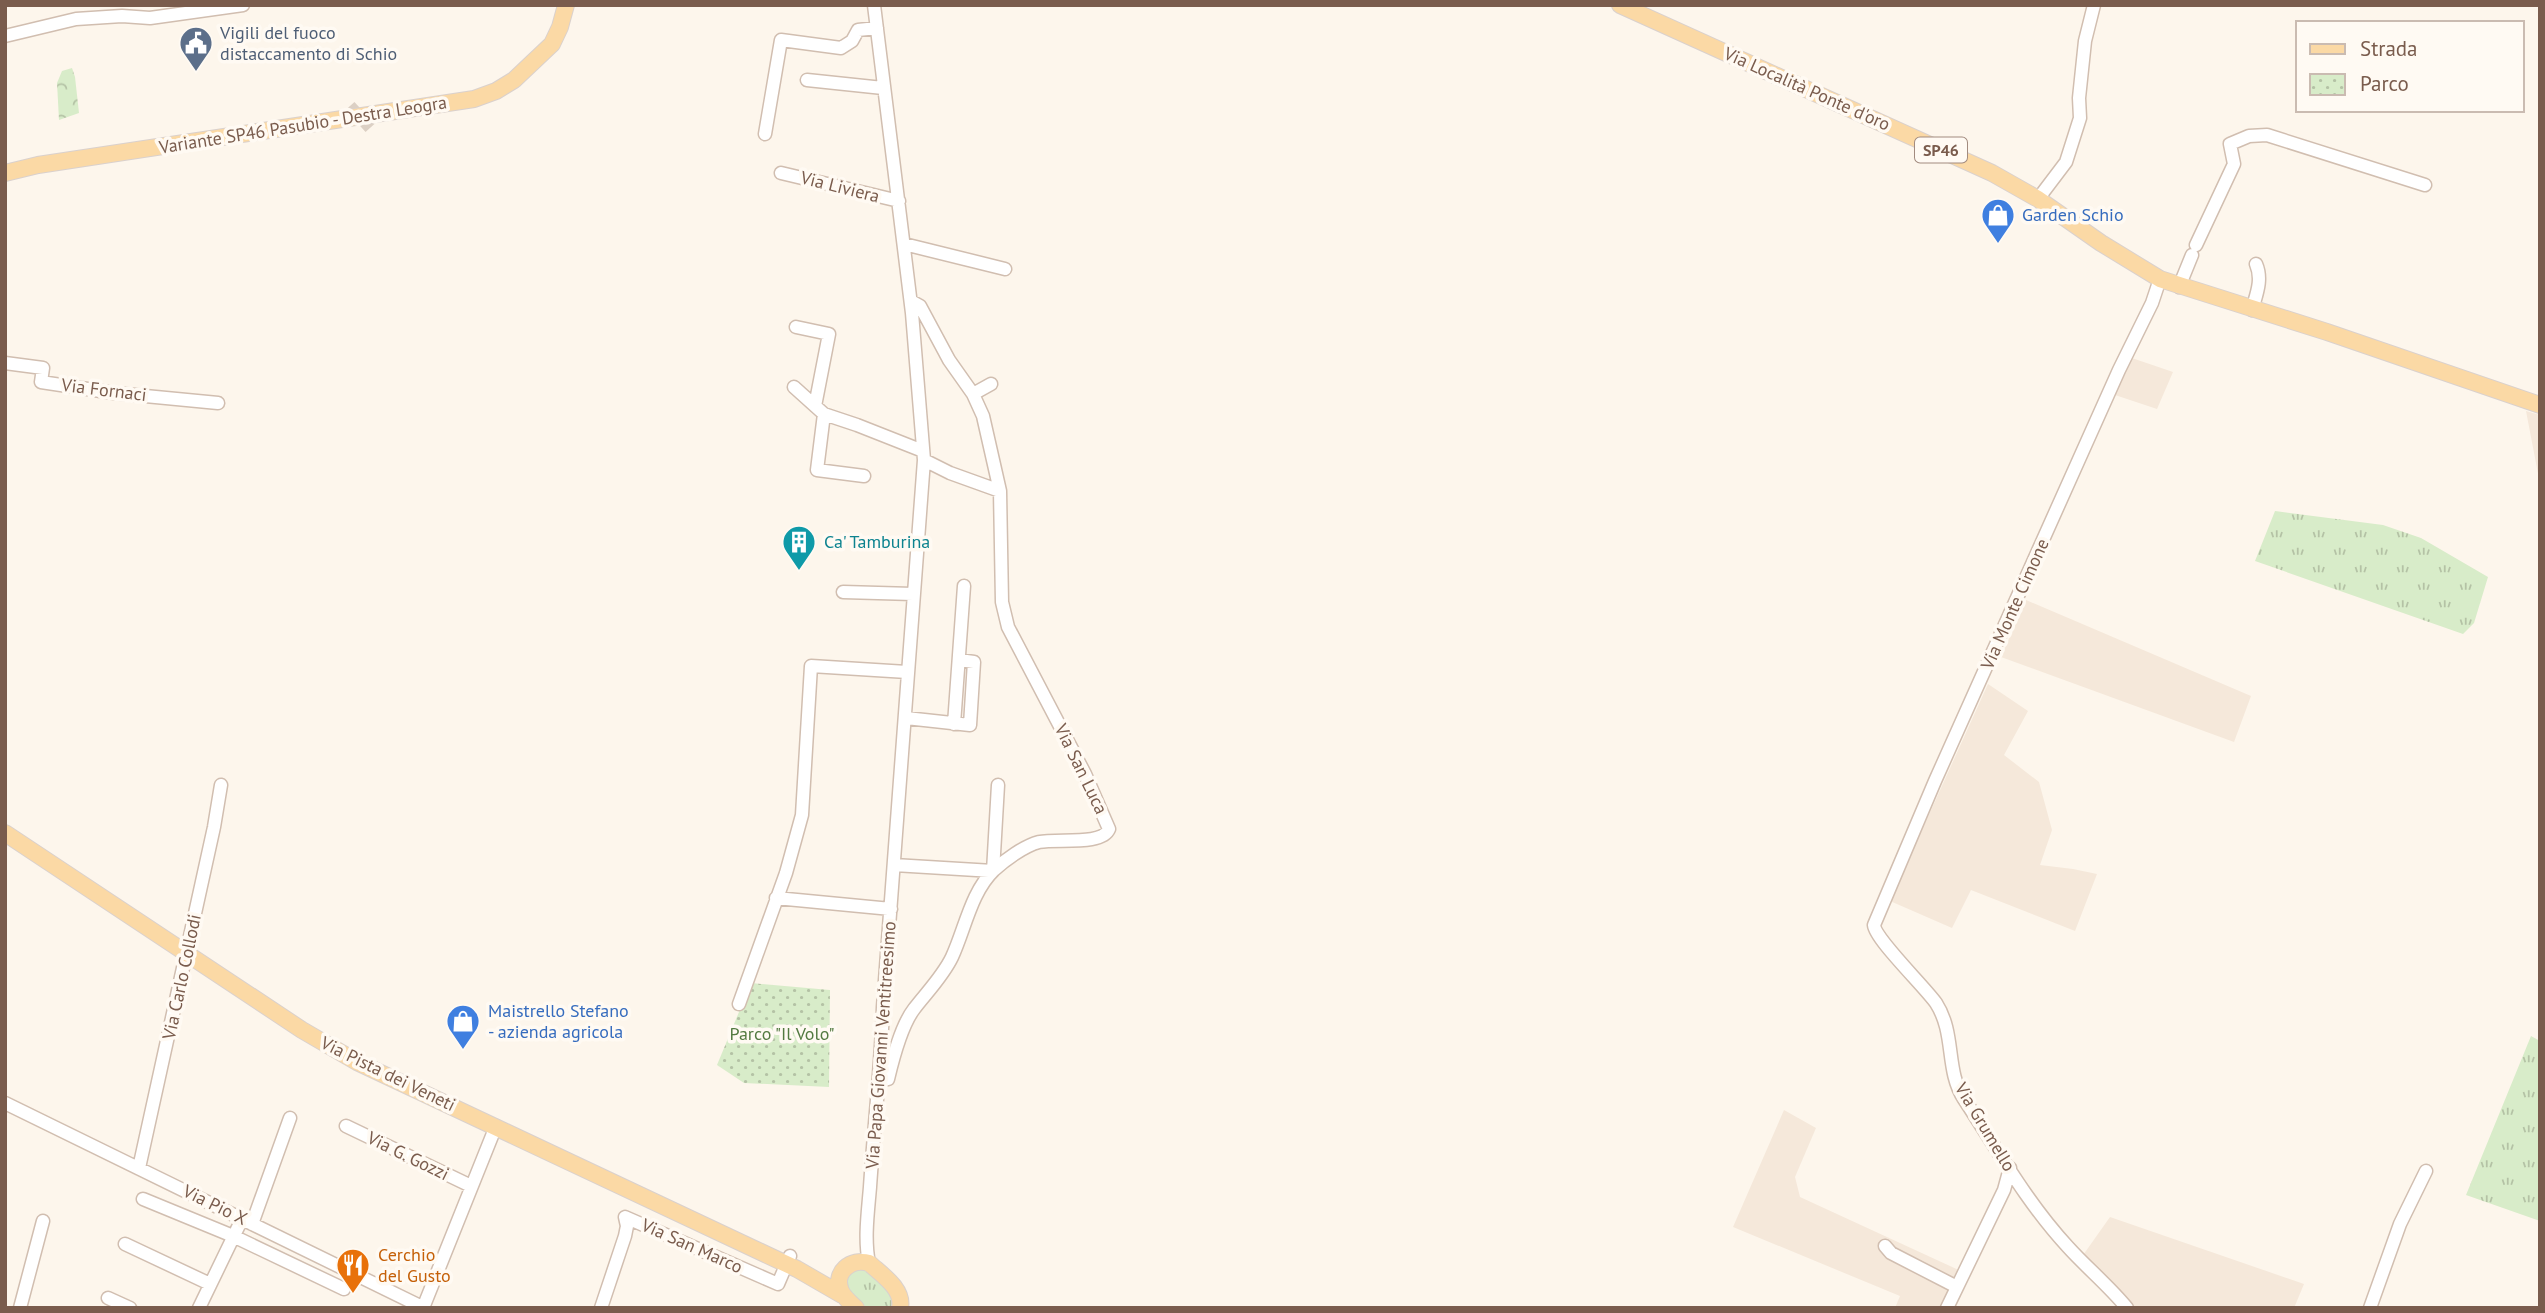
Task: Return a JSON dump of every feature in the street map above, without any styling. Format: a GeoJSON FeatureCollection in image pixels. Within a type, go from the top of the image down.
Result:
{"type":"FeatureCollection","features":[{"type":"Feature","properties":{"kind":"main road","name":"Via Località Ponte d'oro"},"geometry":{"type":"LineString","coordinates":[[1620,5],[1992,173],[2038,199],[2101,243],[2160,279],[2252,310]]}},
{"type":"Feature","properties":{"kind":"main road","name":"Variante SP46 Pasubio - Destra Leogra"},"geometry":{"type":"LineString","coordinates":[[5,173],[38,165],[474,99],[496,92],[524,71],[552,44],[561,27],[564,8]]}},
{"type":"Feature","properties":{"kind":"main road","name":"SP46"},"geometry":{"type":"LineString","coordinates":[[2252,310],[2327,332],[2540,405]]}},
{"type":"Feature","properties":{"kind":"main road","name":"Via Pista dei Veneti"},"geometry":{"type":"LineString","coordinates":[[5,833],[302,1030],[358,1062],[791,1263],[823,1272],[847,1266]]}},
{"type":"Feature","properties":{"kind":"main road","name":"Via Pista dei Veneti"},"geometry":{"type":"LineString","coordinates":[[791,1263],[850,1303]]}},
{"type":"Feature","properties":{"kind":"main road"},"geometry":{"type":"LineString","coordinates":[[847,1266],[869,1263],[895,1287],[902,1306]]}},
{"type":"Feature","properties":{"kind":"main road","name":"Via Papa Giovanni Ventitreesimo"},"geometry":{"type":"LineString","coordinates":[[847,1266],[839,1278],[850,1303]]}},
{"type":"Feature","properties":{"kind":"street"},"geometry":{"type":"LineString","coordinates":[[5,36],[76,19],[122,16],[150,18],[243,5]]}},
{"type":"Feature","properties":{"kind":"street","name":"Via Liviera"},"geometry":{"type":"LineString","coordinates":[[874,5],[911,301]]}},
{"type":"Feature","properties":{"kind":"street"},"geometry":{"type":"LineString","coordinates":[[2038,199],[2066,162],[2080,118],[2079,98],[2084,52],[2094,5]]}},
{"type":"Feature","properties":{"kind":"street"},"geometry":{"type":"LineString","coordinates":[[765,134],[781,40],[841,48],[852,41],[858,30],[877,28]]}},
{"type":"Feature","properties":{"kind":"street"},"geometry":{"type":"LineString","coordinates":[[807,80],[883,88]]}},
{"type":"Feature","properties":{"kind":"street"},"geometry":{"type":"LineString","coordinates":[[2179,287],[2234,164],[2230,144],[2249,136],[2267,135],[2425,185]]}},
{"type":"Feature","properties":{"kind":"street","name":"Via Liviera"},"geometry":{"type":"LineString","coordinates":[[781,173],[899,201]]}},
{"type":"Feature","properties":{"kind":"street"},"geometry":{"type":"LineString","coordinates":[[904,244],[1005,269]]}},
{"type":"Feature","properties":{"kind":"street"},"geometry":{"type":"LineString","coordinates":[[2252,310],[2259,284],[2256,264]]}},
{"type":"Feature","properties":{"kind":"street","name":"Via Monte Cimone"},"geometry":{"type":"LineString","coordinates":[[1874,930],[1874,922],[1935,781],[2152,303],[2160,279]]}},
{"type":"Feature","properties":{"kind":"street","name":"Via San Luca"},"geometry":{"type":"LineString","coordinates":[[880,1080],[888,1079],[893,1055],[912,1012],[951,959],[971,908],[993,871],[1036,843],[1060,839],[1098,839],[1108,833],[1109,828],[1085,774],[1008,627],[1003,601],[1000,491],[989,437],[973,394],[949,360],[920,306],[911,301]]}},
{"type":"Feature","properties":{"kind":"street","name":"Via Papa Giovanni Ventitreesimo"},"geometry":{"type":"LineString","coordinates":[[869,1263],[868,1225],[924,456],[911,301]]}},
{"type":"Feature","properties":{"kind":"street"},"geometry":{"type":"LineString","coordinates":[[796,327],[829,334],[819,410],[817,470],[864,476]]}},
{"type":"Feature","properties":{"kind":"street","name":"Via Fornaci"},"geometry":{"type":"LineString","coordinates":[[5,363],[43,368],[41,382],[114,393],[218,403]]}},
{"type":"Feature","properties":{"kind":"street"},"geometry":{"type":"LineString","coordinates":[[973,394],[991,384]]}},
{"type":"Feature","properties":{"kind":"street"},"geometry":{"type":"LineString","coordinates":[[794,387],[819,410],[924,456],[950,473],[1000,491]]}},
{"type":"Feature","properties":{"kind":"street"},"geometry":{"type":"LineString","coordinates":[[906,719],[954,724],[964,586]]}},
{"type":"Feature","properties":{"kind":"street"},"geometry":{"type":"LineString","coordinates":[[843,592],[913,594]]}},
{"type":"Feature","properties":{"kind":"street"},"geometry":{"type":"LineString","coordinates":[[739,1004],[802,815],[811,666],[907,672]]}},
{"type":"Feature","properties":{"kind":"street","name":"Via Carlo Collodi"},"geometry":{"type":"LineString","coordinates":[[139,1168],[215,827],[221,785]]}},
{"type":"Feature","properties":{"kind":"street"},"geometry":{"type":"LineString","coordinates":[[894,864],[993,871],[998,785]]}},
{"type":"Feature","properties":{"kind":"street"},"geometry":{"type":"LineString","coordinates":[[776,898],[891,909]]}},
{"type":"Feature","properties":{"kind":"street","name":"Via Grumello"},"geometry":{"type":"LineString","coordinates":[[1874,930],[1936,1004],[1946,1022],[1955,1080],[2031,1200],[2068,1247],[2101,1278],[2127,1308]]}},
{"type":"Feature","properties":{"kind":"street","name":"Via Pio X"},"geometry":{"type":"LineString","coordinates":[[5,1103],[423,1308]]}},
{"type":"Feature","properties":{"kind":"street"},"geometry":{"type":"LineString","coordinates":[[199,1308],[233,1237],[247,1221],[290,1118]]}},
{"type":"Feature","properties":{"kind":"street","name":"Via G. Gozzi"},"geometry":{"type":"LineString","coordinates":[[346,1126],[471,1186]]}},
{"type":"Feature","properties":{"kind":"street"},"geometry":{"type":"LineString","coordinates":[[423,1308],[496,1126]]}},
{"type":"Feature","properties":{"kind":"street"},"geometry":{"type":"LineString","coordinates":[[1947,1308],[2004,1190],[2010,1168]]}},
{"type":"Feature","properties":{"kind":"street"},"geometry":{"type":"LineString","coordinates":[[2370,1308],[2400,1224],[2426,1171]]}},
{"type":"Feature","properties":{"kind":"street"},"geometry":{"type":"LineString","coordinates":[[143,1199],[344,1289]]}},
{"type":"Feature","properties":{"kind":"street","name":"Via San Marco"},"geometry":{"type":"LineString","coordinates":[[601,1308],[625,1237],[625,1217],[778,1284],[791,1263]]}},
{"type":"Feature","properties":{"kind":"street"},"geometry":{"type":"LineString","coordinates":[[20,1308],[43,1221]]}},
{"type":"Feature","properties":{"kind":"street","name":"Via Papa Giovanni Ventitreesimo"},"geometry":{"type":"LineString","coordinates":[[847,1266],[862,1244],[868,1225]]}},
{"type":"Feature","properties":{"kind":"street"},"geometry":{"type":"LineString","coordinates":[[125,1244],[210,1284]]}},
{"type":"Feature","properties":{"kind":"street"},"geometry":{"type":"LineString","coordinates":[[1885,1246],[1891,1253],[1957,1287]]}},
{"type":"Feature","properties":{"kind":"street"},"geometry":{"type":"LineString","coordinates":[[108,1298],[130,1308]]}},
{"type":"Feature","properties":{"kind":"shaded area"},"geometry":{"type":"Polygon","coordinates":[[[2126,356],[2173,372],[2157,409],[2109,393],[2126,356]]]}},
{"type":"Feature","properties":{"kind":"shaded area"},"geometry":{"type":"Polygon","coordinates":[[[2526,411],[2540,415],[2540,484],[2526,411]]]}},
{"type":"Feature","properties":{"kind":"shaded area"},"geometry":{"type":"Polygon","coordinates":[[[2026,600],[2251,696],[2234,742],[2001,657],[2026,600]]]}},
{"type":"Feature","properties":{"kind":"shaded area"},"geometry":{"type":"Polygon","coordinates":[[[1988,684],[2028,711],[2004,755],[2039,782],[2052,830],[2040,865],[2097,874],[2075,931],[1971,890],[1952,928],[1890,901],[1988,684]]]}},
{"type":"Feature","properties":{"kind":"shaded area"},"geometry":{"type":"Polygon","coordinates":[[[1784,1110],[1816,1128],[1795,1177],[1800,1197],[1963,1272],[1947,1308],[1895,1308],[1900,1296],[1733,1227],[1784,1110]]]}},
{"type":"Feature","properties":{"kind":"shaded area"},"geometry":{"type":"Polygon","coordinates":[[[2110,1217],[2304,1284],[2294,1308],[2131,1308],[2081,1258],[2110,1217]]]}},
{"type":"Feature","properties":{"kind":"green space"},"geometry":{"type":"Polygon","coordinates":[[[72,68],[79,113],[59,120],[57,83],[62,71],[72,68]]]}},
{"type":"Feature","properties":{"kind":"green space"},"geometry":{"type":"Polygon","coordinates":[[[2275,511],[2383,525],[2421,538],[2488,577],[2474,623],[2463,634],[2255,561],[2275,511]]]}},
{"type":"Feature","properties":{"kind":"green space","name":"Parco \"Il Volo\""},"geometry":{"type":"Polygon","coordinates":[[[751,983],[830,990],[829,1087],[744,1083],[717,1065],[751,983]]]}},
{"type":"Feature","properties":{"kind":"green space"},"geometry":{"type":"Polygon","coordinates":[[[2531,1036],[2540,1041],[2540,1221],[2466,1195],[2531,1036]]]}},
{"type":"Feature","properties":{"kind":"green space"},"geometry":{"type":"Polygon","coordinates":[[[863,1269],[888,1291],[891,1308],[867,1308],[848,1288],[849,1272],[863,1269]]]}},
{"type":"Feature","properties":{"kind":"tunnel"},"geometry":{"type":"LineString","coordinates":[[350,106],[370,128]]}},
{"type":"Feature","properties":{"kind":"place","name":"Vigili del fuoco distaccamento di Schio"},"geometry":{"type":"Point","coordinates":[196,73]}},
{"type":"Feature","properties":{"kind":"place","name":"Garden Schio"},"geometry":{"type":"Point","coordinates":[1998,245]}},
{"type":"Feature","properties":{"kind":"place","name":"Ca' Tamburina"},"geometry":{"type":"Point","coordinates":[799,572]}},
{"type":"Feature","properties":{"kind":"place","name":"Maistrello Stefano - azienda agricola"},"geometry":{"type":"Point","coordinates":[463,1051]}},
{"type":"Feature","properties":{"kind":"place","name":"Cerchio del Gusto"},"geometry":{"type":"Point","coordinates":[353,1295]}}]}
